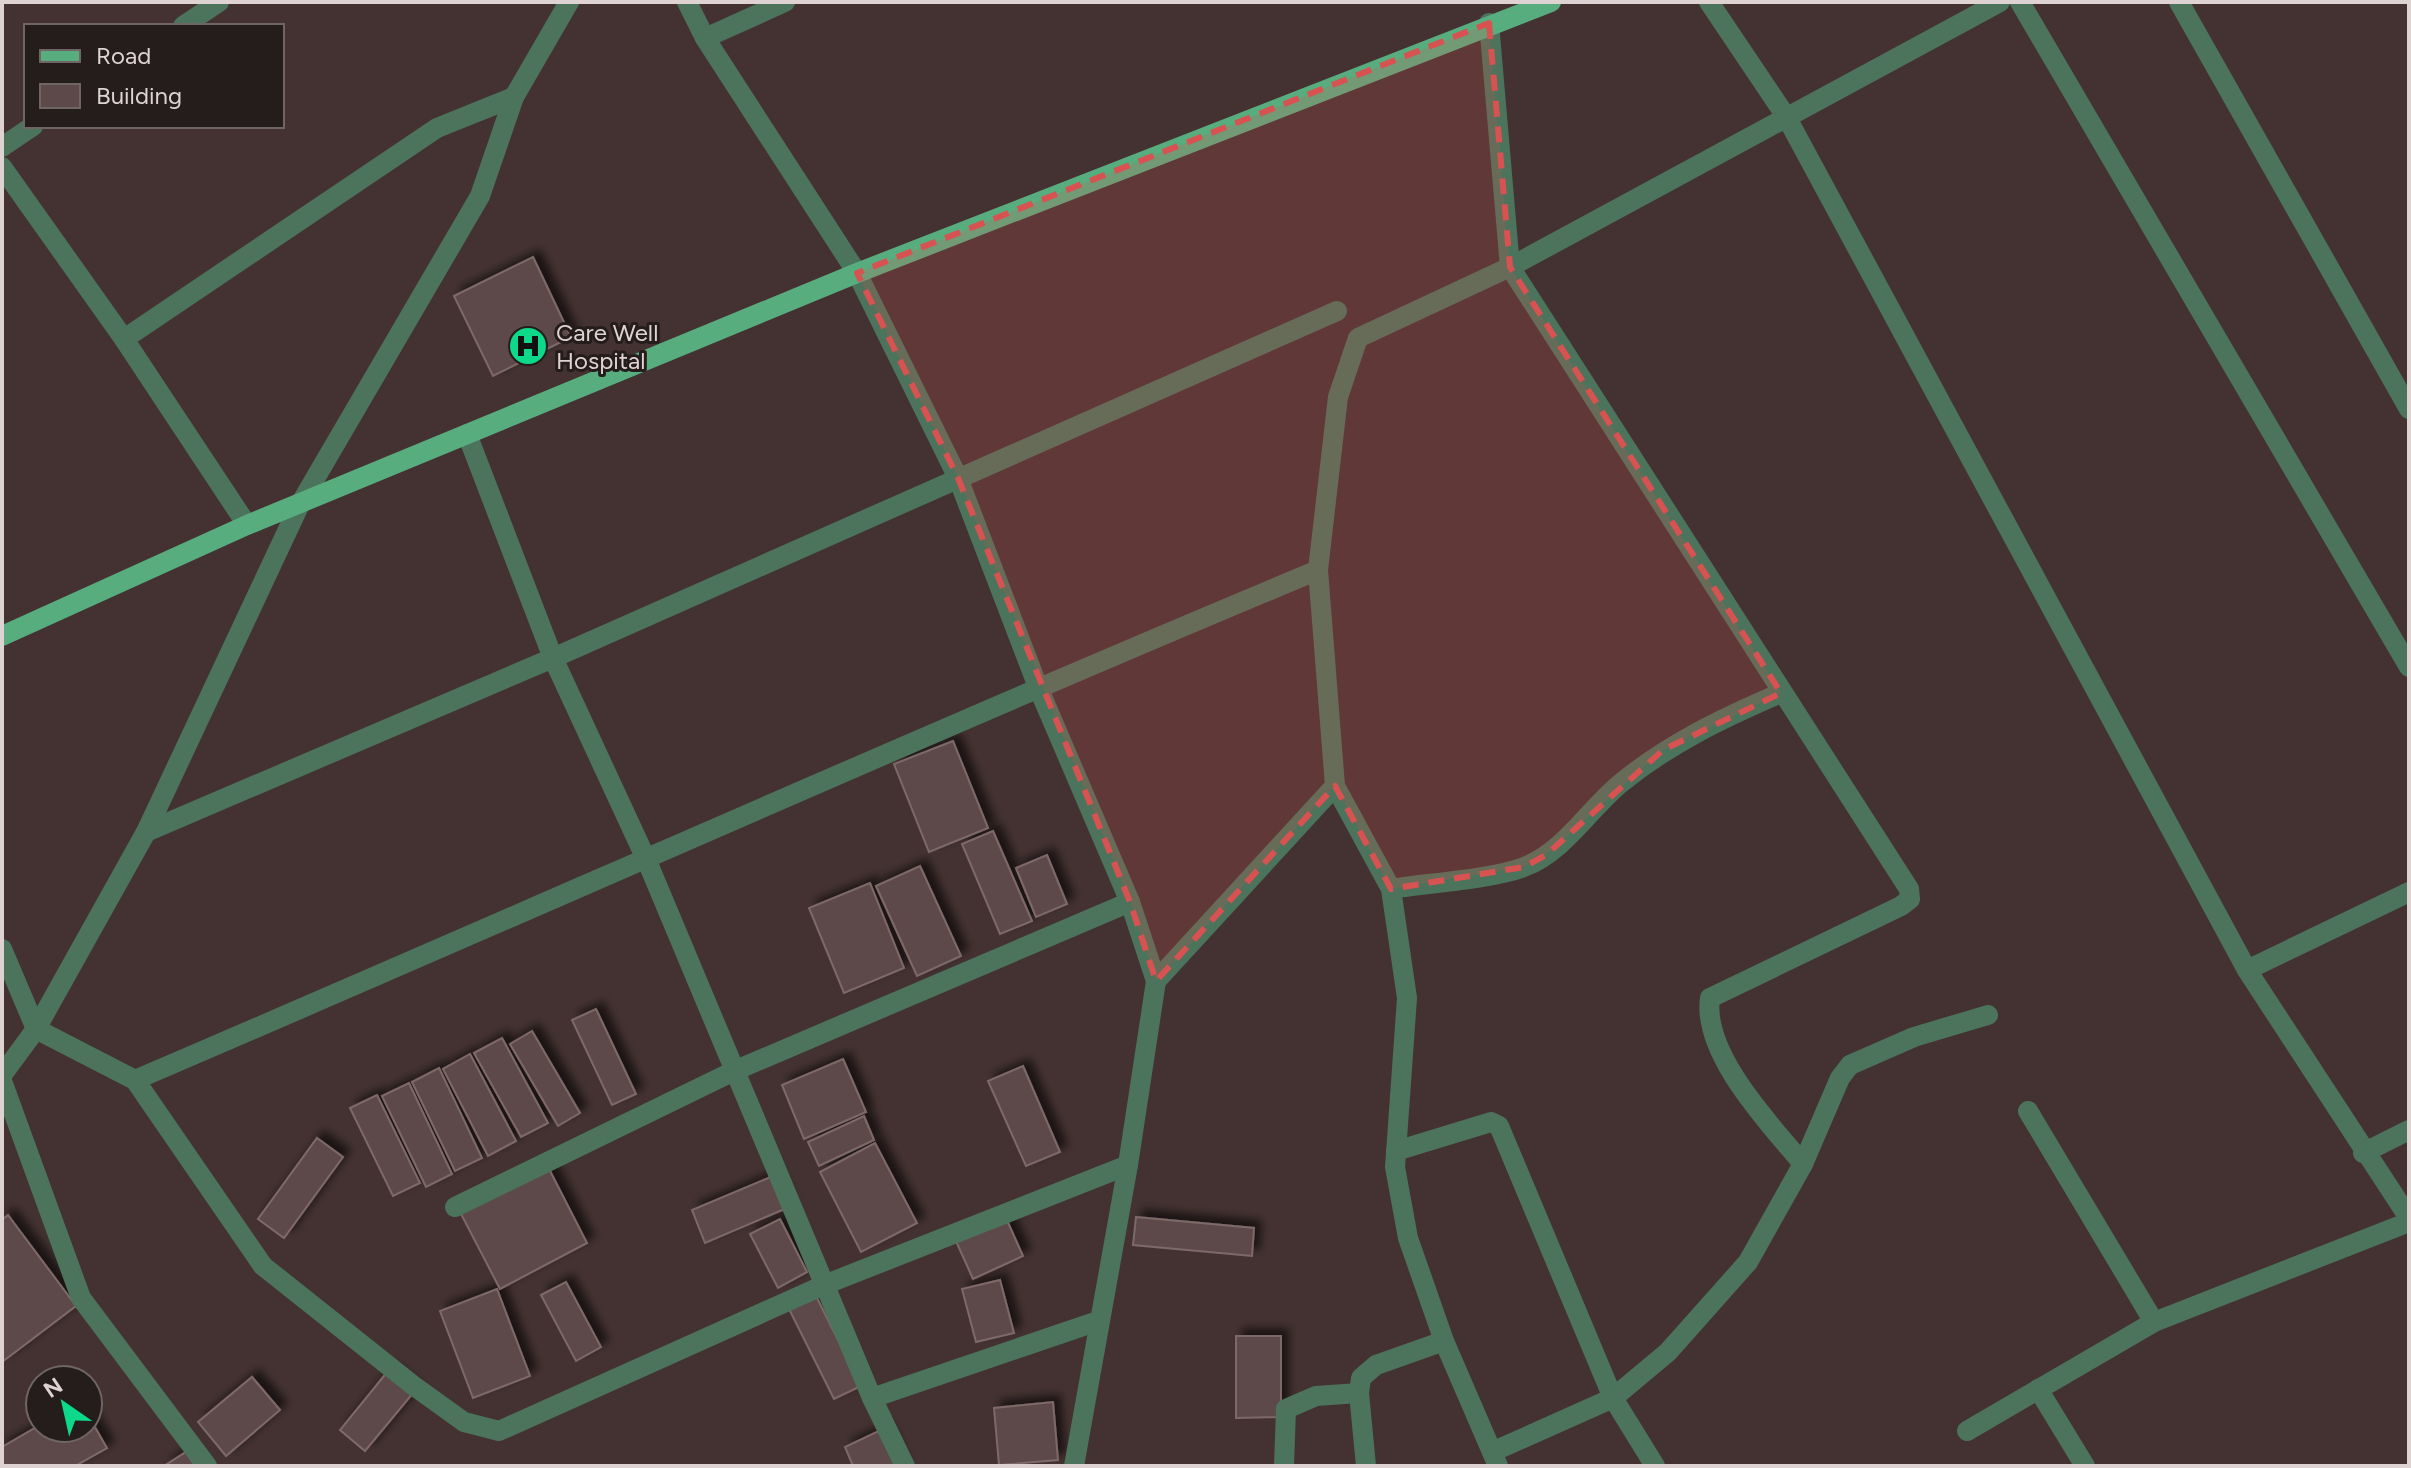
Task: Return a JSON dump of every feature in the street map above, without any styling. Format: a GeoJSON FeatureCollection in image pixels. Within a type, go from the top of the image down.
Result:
{"type":"FeatureCollection","features":[{"type":"Feature","properties":{"kind":"main road"},"geometry":{"type":"LineString","coordinates":[[4,630],[247,525],[857,273],[1489,23],[1551,2]]}},
{"type":"Feature","properties":{"kind":"street"},"geometry":{"type":"LineString","coordinates":[[186,24],[219,2]]}},
{"type":"Feature","properties":{"kind":"street"},"geometry":{"type":"LineString","coordinates":[[207,1466],[81,1298],[2,1078],[36,1029],[146,832],[299,506],[480,196],[514,97],[569,2]]}},
{"type":"Feature","properties":{"kind":"street"},"geometry":{"type":"LineString","coordinates":[[687,2],[705,38],[857,273],[958,478],[1038,687],[1130,902],[1156,981],[1128,1165],[1074,1466]]}},
{"type":"Feature","properties":{"kind":"street"},"geometry":{"type":"LineString","coordinates":[[705,38],[785,2]]}},
{"type":"Feature","properties":{"kind":"street"},"geometry":{"type":"LineString","coordinates":[[1709,2],[1787,118],[2247,970],[2409,1220],[2154,1322],[1967,1431]]}},
{"type":"Feature","properties":{"kind":"street"},"geometry":{"type":"LineString","coordinates":[[1988,1015],[1914,1037],[1850,1065],[1840,1078],[1803,1164],[1748,1262],[1668,1352],[1613,1398],[1495,1459],[1444,1341],[1408,1238],[1395,1167],[1407,998],[1391,889],[1335,786],[1318,570],[1338,397],[1358,338],[1510,267],[2000,2]]}},
{"type":"Feature","properties":{"kind":"street"},"geometry":{"type":"LineString","coordinates":[[2020,2],[2409,667]]}},
{"type":"Feature","properties":{"kind":"street"},"geometry":{"type":"LineString","coordinates":[[2179,2],[2409,409]]}},
{"type":"Feature","properties":{"kind":"street"},"geometry":{"type":"LineString","coordinates":[[1489,23],[1510,267],[1909,889],[1910,899],[1710,998],[1708,1013],[1734,1080],[1803,1164]]}},
{"type":"Feature","properties":{"kind":"street"},"geometry":{"type":"LineString","coordinates":[[124,339],[437,128],[514,97]]}},
{"type":"Feature","properties":{"kind":"street"},"geometry":{"type":"LineString","coordinates":[[2,147],[30,128]]}},
{"type":"Feature","properties":{"kind":"street"},"geometry":{"type":"LineString","coordinates":[[2,167],[124,339],[247,525]]}},
{"type":"Feature","properties":{"kind":"street"},"geometry":{"type":"LineString","coordinates":[[146,832],[553,658],[1337,311]]}},
{"type":"Feature","properties":{"kind":"street"},"geometry":{"type":"LineString","coordinates":[[467,434],[553,658],[647,861],[872,1398],[905,1466]]}},
{"type":"Feature","properties":{"kind":"street"},"geometry":{"type":"LineString","coordinates":[[135,1080],[647,861],[1038,687],[1318,570]]}},
{"type":"Feature","properties":{"kind":"street"},"geometry":{"type":"LineString","coordinates":[[1391,889],[1524,867],[1546,855],[1618,785],[1663,750],[1719,719],[1781,693]]}},
{"type":"Feature","properties":{"kind":"street"},"geometry":{"type":"LineString","coordinates":[[1156,981],[1335,786]]}},
{"type":"Feature","properties":{"kind":"street"},"geometry":{"type":"LineString","coordinates":[[2247,970],[2409,892]]}},
{"type":"Feature","properties":{"kind":"street"},"geometry":{"type":"LineString","coordinates":[[455,1207],[734,1071],[1130,902]]}},
{"type":"Feature","properties":{"kind":"street"},"geometry":{"type":"LineString","coordinates":[[2,949],[36,1029],[135,1080],[263,1266],[464,1422],[499,1431],[824,1285],[1128,1165]]}},
{"type":"Feature","properties":{"kind":"street"},"geometry":{"type":"LineString","coordinates":[[2028,1111],[2154,1322]]}},
{"type":"Feature","properties":{"kind":"street"},"geometry":{"type":"LineString","coordinates":[[1396,1151],[1491,1122],[1499,1126],[1613,1398],[1655,1466]]}},
{"type":"Feature","properties":{"kind":"street"},"geometry":{"type":"LineString","coordinates":[[2363,1153],[2409,1130]]}},
{"type":"Feature","properties":{"kind":"street"},"geometry":{"type":"LineString","coordinates":[[872,1398],[1098,1321]]}},
{"type":"Feature","properties":{"kind":"street"},"geometry":{"type":"LineString","coordinates":[[1366,1466],[1359,1393],[1361,1378],[1376,1365],[1444,1341]]}},
{"type":"Feature","properties":{"kind":"street"},"geometry":{"type":"LineString","coordinates":[[2038,1389],[2085,1466]]}},
{"type":"Feature","properties":{"kind":"street"},"geometry":{"type":"LineString","coordinates":[[1284,1466],[1286,1409],[1316,1396],[1359,1393]]}},
{"type":"Feature","properties":{"kind":"highlighted area"},"geometry":{"type":"Polygon","coordinates":[[[1489,23],[1510,267],[1781,693],[1663,750],[1546,855],[1524,867],[1391,889],[1335,786],[1156,981],[1130,902],[958,478],[857,273],[1489,23]]]}},
{"type":"Feature","properties":{"kind":"building"},"geometry":{"type":"Polygon","coordinates":[[[533,257],[571,337],[493,376],[454,296],[533,257]]]}},
{"type":"Feature","properties":{"kind":"building"},"geometry":{"type":"Polygon","coordinates":[[[953,741],[988,828],[929,852],[894,764],[953,741]]]}},
{"type":"Feature","properties":{"kind":"building"},"geometry":{"type":"Polygon","coordinates":[[[993,831],[1032,921],[1000,934],[962,844],[993,831]]]}},
{"type":"Feature","properties":{"kind":"building"},"geometry":{"type":"Polygon","coordinates":[[[1047,855],[1067,904],[1036,917],[1016,868],[1047,855]]]}},
{"type":"Feature","properties":{"kind":"building"},"geometry":{"type":"Polygon","coordinates":[[[920,866],[961,956],[917,976],[876,886],[920,866]]]}},
{"type":"Feature","properties":{"kind":"building"},"geometry":{"type":"Polygon","coordinates":[[[870,883],[904,968],[844,993],[809,908],[870,883]]]}},
{"type":"Feature","properties":{"kind":"building"},"geometry":{"type":"Polygon","coordinates":[[[596,1009],[636,1094],[612,1105],[572,1020],[596,1009]]]}},
{"type":"Feature","properties":{"kind":"building"},"geometry":{"type":"Polygon","coordinates":[[[532,1031],[580,1113],[558,1126],[510,1044],[532,1031]]]}},
{"type":"Feature","properties":{"kind":"building"},"geometry":{"type":"Polygon","coordinates":[[[502,1038],[548,1123],[521,1137],[474,1053],[502,1038]]]}},
{"type":"Feature","properties":{"kind":"building"},"geometry":{"type":"Polygon","coordinates":[[[470,1054],[516,1141],[488,1156],[443,1069],[470,1054]]]}},
{"type":"Feature","properties":{"kind":"building"},"geometry":{"type":"Polygon","coordinates":[[[843,1059],[866,1112],[804,1139],[782,1085],[843,1059]]]}},
{"type":"Feature","properties":{"kind":"building"},"geometry":{"type":"Polygon","coordinates":[[[1023,1066],[1060,1152],[1026,1166],[988,1081],[1023,1066]]]}},
{"type":"Feature","properties":{"kind":"building"},"geometry":{"type":"Polygon","coordinates":[[[439,1068],[482,1158],[455,1171],[412,1082],[439,1068]]]}},
{"type":"Feature","properties":{"kind":"building"},"geometry":{"type":"Polygon","coordinates":[[[409,1083],[452,1174],[426,1187],[382,1096],[409,1083]]]}},
{"type":"Feature","properties":{"kind":"building"},"geometry":{"type":"Polygon","coordinates":[[[377,1095],[420,1183],[393,1196],[350,1108],[377,1095]]]}},
{"type":"Feature","properties":{"kind":"building"},"geometry":{"type":"Polygon","coordinates":[[[864,1116],[874,1140],[819,1166],[808,1142],[864,1116]]]}},
{"type":"Feature","properties":{"kind":"building"},"geometry":{"type":"Polygon","coordinates":[[[317,1138],[343,1157],[284,1238],[258,1219],[317,1138]]]}},
{"type":"Feature","properties":{"kind":"building"},"geometry":{"type":"Polygon","coordinates":[[[875,1143],[917,1223],[861,1252],[820,1172],[875,1143]]]}},
{"type":"Feature","properties":{"kind":"building"},"geometry":{"type":"Polygon","coordinates":[[[548,1167],[587,1243],[500,1289],[460,1212],[548,1167]]]}},
{"type":"Feature","properties":{"kind":"building"},"geometry":{"type":"Polygon","coordinates":[[[773,1176],[787,1208],[705,1243],[692,1210],[773,1176]]]}},
{"type":"Feature","properties":{"kind":"building"},"geometry":{"type":"Polygon","coordinates":[[[8,1215],[76,1306],[2,1362],[2,1220],[8,1215]]]}},
{"type":"Feature","properties":{"kind":"building"},"geometry":{"type":"Polygon","coordinates":[[[1005,1216],[1023,1256],[973,1279],[955,1239],[1005,1216]]]}},
{"type":"Feature","properties":{"kind":"building"},"geometry":{"type":"Polygon","coordinates":[[[1136,1217],[1254,1228],[1252,1256],[1133,1245],[1136,1217]]]}},
{"type":"Feature","properties":{"kind":"building"},"geometry":{"type":"Polygon","coordinates":[[[780,1219],[807,1272],[778,1288],[750,1234],[780,1219]]]}},
{"type":"Feature","properties":{"kind":"building"},"geometry":{"type":"Polygon","coordinates":[[[1000,1280],[1014,1333],[976,1342],[962,1289],[1000,1280]]]}},
{"type":"Feature","properties":{"kind":"building"},"geometry":{"type":"Polygon","coordinates":[[[566,1282],[601,1347],[576,1361],[541,1295],[566,1282]]]}},
{"type":"Feature","properties":{"kind":"building"},"geometry":{"type":"Polygon","coordinates":[[[497,1289],[530,1376],[473,1398],[440,1311],[497,1289]]]}},
{"type":"Feature","properties":{"kind":"building"},"geometry":{"type":"Polygon","coordinates":[[[816,1296],[861,1386],[834,1399],[789,1309],[816,1296]]]}},
{"type":"Feature","properties":{"kind":"building"},"geometry":{"type":"Polygon","coordinates":[[[1236,1336],[1281,1336],[1281,1417],[1236,1418],[1236,1336]]]}},
{"type":"Feature","properties":{"kind":"building"},"geometry":{"type":"Polygon","coordinates":[[[388,1371],[414,1392],[365,1451],[340,1430],[388,1371]]]}},
{"type":"Feature","properties":{"kind":"building"},"geometry":{"type":"Polygon","coordinates":[[[252,1377],[280,1410],[226,1456],[198,1422],[252,1377]]]}},
{"type":"Feature","properties":{"kind":"building"},"geometry":{"type":"Polygon","coordinates":[[[1053,1402],[1058,1460],[999,1465],[994,1408],[1053,1402]]]}},
{"type":"Feature","properties":{"kind":"building"},"geometry":{"type":"Polygon","coordinates":[[[883,1429],[900,1466],[853,1466],[845,1447],[883,1429]]]}},
{"type":"Feature","properties":{"kind":"building"},"geometry":{"type":"Polygon","coordinates":[[[24,1434],[24,1444],[104,1443],[107,1448],[75,1466],[2,1466],[2,1447],[24,1434]]]}},
{"type":"Feature","properties":{"kind":"building"},"geometry":{"type":"Polygon","coordinates":[[[186,1452],[195,1466],[164,1466],[186,1452]]]}},
{"type":"Feature","properties":{"kind":"place","name":"Care Well Hospital"},"geometry":{"type":"Point","coordinates":[528,346]}}]}
